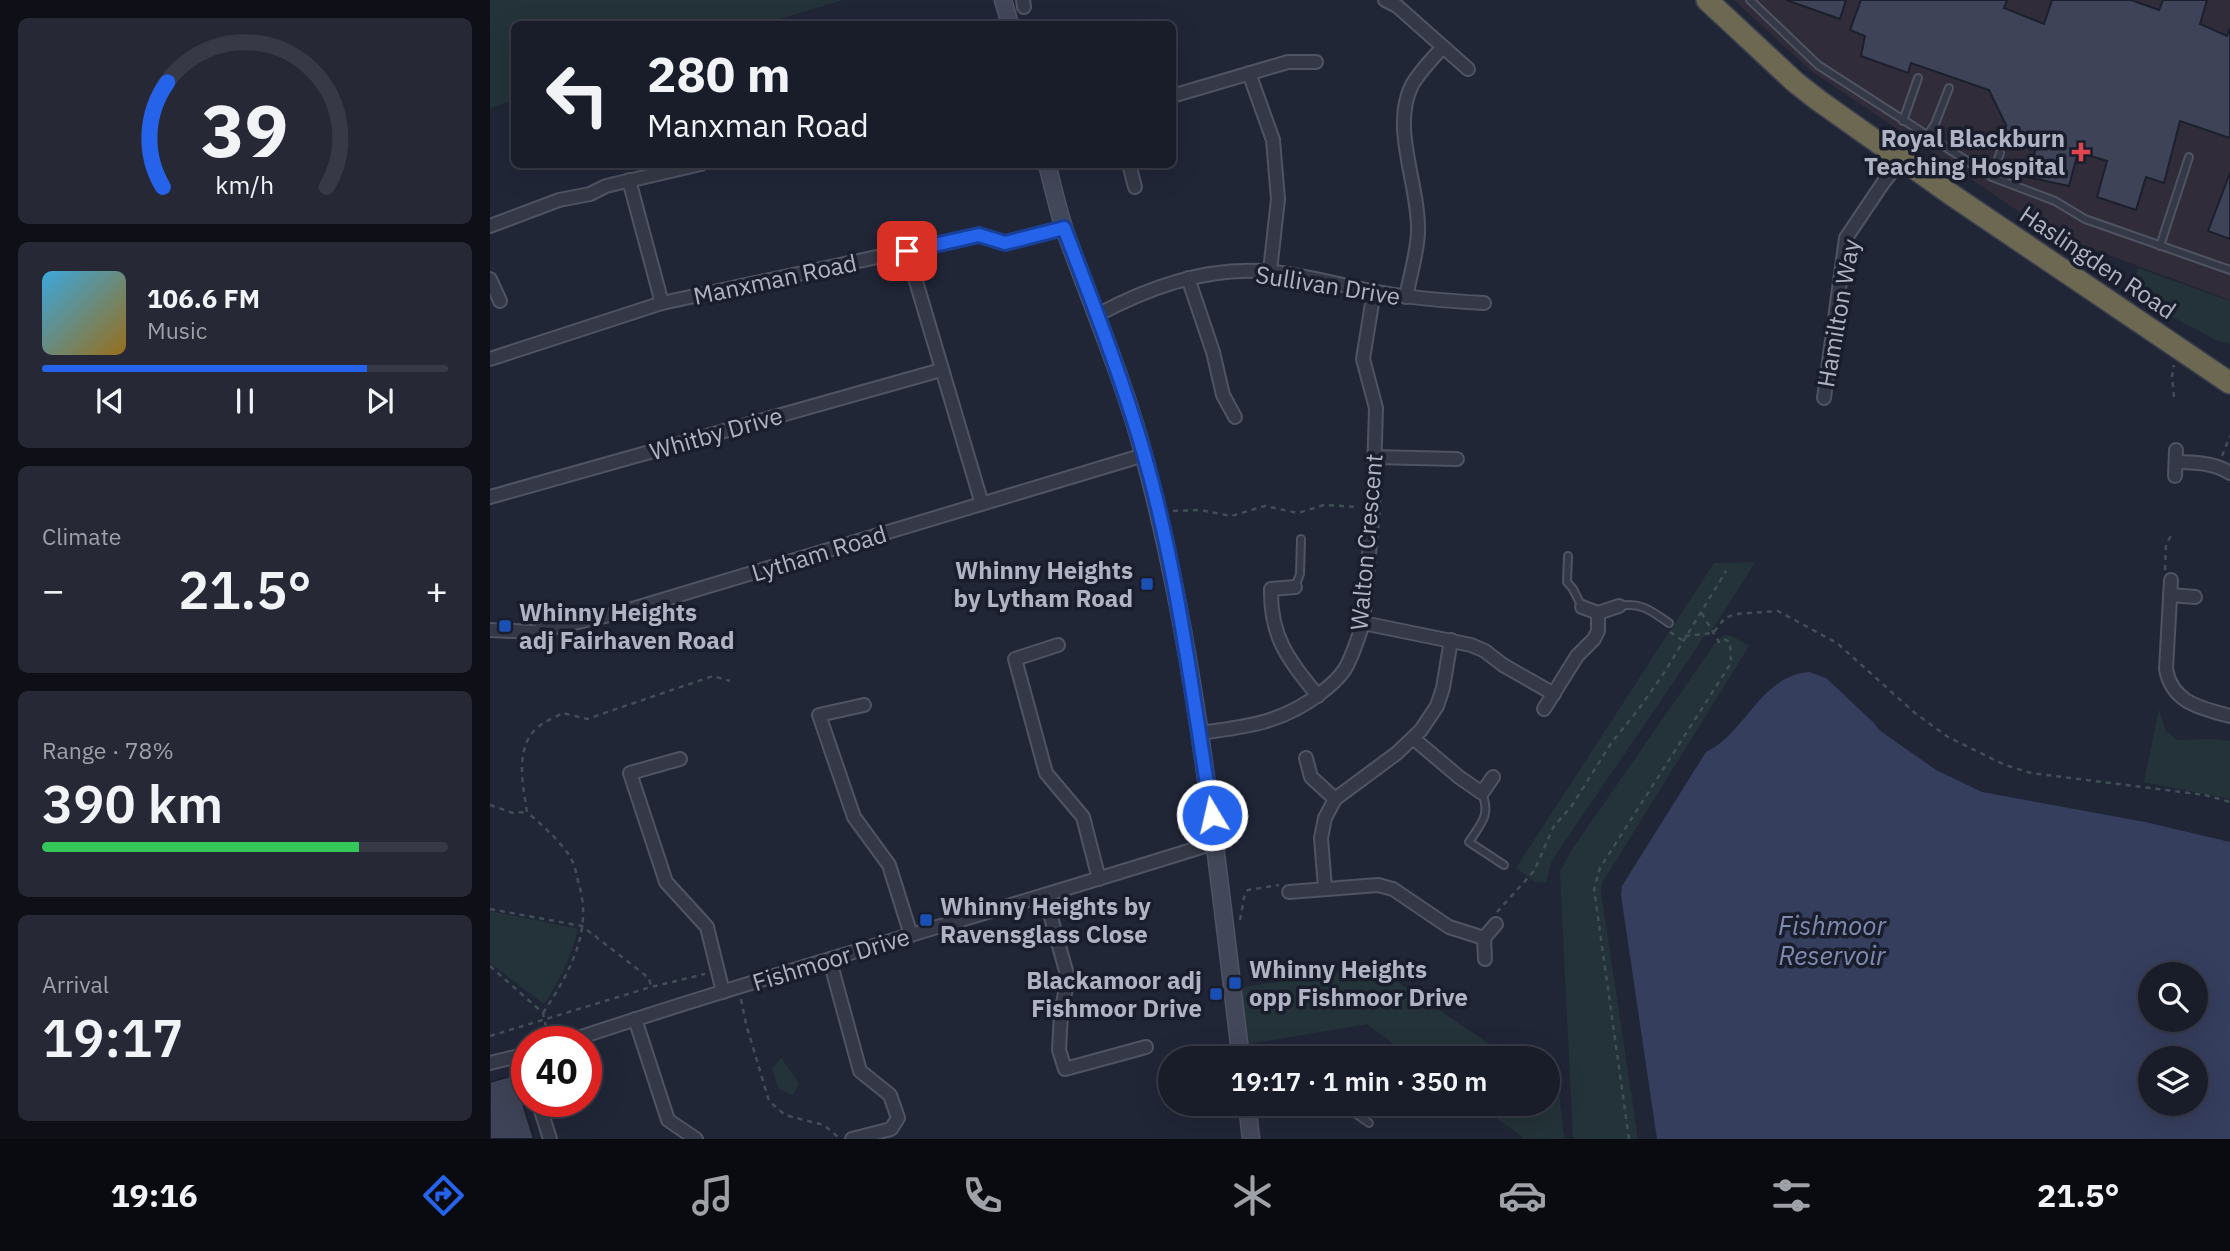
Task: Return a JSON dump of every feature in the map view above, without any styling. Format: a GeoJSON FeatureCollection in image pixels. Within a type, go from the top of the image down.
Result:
{"type":"FeatureCollection","features":[{"type":"Feature","properties":{"kind":"highway","name":"Haslingden Road"},"geometry":{"type":"LineString","coordinates":[[1707,0],[1795,82],[1902,159],[2230,383]]}},
{"type":"Feature","properties":{"kind":"street"},"geometry":{"type":"LineString","coordinates":[[1003,0],[1009,21]]}},
{"type":"Feature","properties":{"kind":"street"},"geometry":{"type":"LineString","coordinates":[[1394,2],[1468,69]]}},
{"type":"Feature","properties":{"kind":"street"},"geometry":{"type":"LineString","coordinates":[[1406,297],[1418,233],[1413,183],[1402,121],[1412,84],[1443,47]]}},
{"type":"Feature","properties":{"kind":"street"},"geometry":{"type":"LineString","coordinates":[[1176,95],[1288,62],[1316,62]]}},
{"type":"Feature","properties":{"kind":"street"},"geometry":{"type":"LineString","coordinates":[[1249,73],[1273,140],[1278,199],[1270,271]]}},
{"type":"Feature","properties":{"kind":"street","name":"Hamilton Way"},"geometry":{"type":"LineString","coordinates":[[1824,398],[1846,239],[1902,159]]}},
{"type":"Feature","properties":{"kind":"street"},"geometry":{"type":"LineString","coordinates":[[490,226],[559,200],[683,168]]}},
{"type":"Feature","properties":{"kind":"street"},"geometry":{"type":"LineString","coordinates":[[1048,168],[1064,228],[1097,315],[1144,455],[1175,592],[1199,733],[1239,1046]]}},
{"type":"Feature","properties":{"kind":"street"},"geometry":{"type":"LineString","coordinates":[[1130,168],[1135,187]]}},
{"type":"Feature","properties":{"kind":"street"},"geometry":{"type":"LineString","coordinates":[[629,180],[662,303]]}},
{"type":"Feature","properties":{"kind":"street","name":"Manxman Road"},"geometry":{"type":"LineString","coordinates":[[490,359],[662,303],[979,235],[1005,243],[1064,228]]}},
{"type":"Feature","properties":{"kind":"street"},"geometry":{"type":"LineString","coordinates":[[907,251],[982,504]]}},
{"type":"Feature","properties":{"kind":"street","name":"Sullivan Drive"},"geometry":{"type":"LineString","coordinates":[[1097,315],[1124,300],[1188,278],[1221,272],[1270,271],[1432,301],[1484,303]]}},
{"type":"Feature","properties":{"kind":"street"},"geometry":{"type":"LineString","coordinates":[[1188,278],[1213,352],[1223,395],[1236,417]]}},
{"type":"Feature","properties":{"kind":"street"},"geometry":{"type":"LineString","coordinates":[[490,279],[500,301]]}},
{"type":"Feature","properties":{"kind":"street","name":"Walton Crescent"},"geometry":{"type":"LineString","coordinates":[[1199,733],[1267,722],[1286,716],[1318,696],[1343,672],[1363,623],[1373,508],[1376,408],[1363,359],[1374,291]]}},
{"type":"Feature","properties":{"kind":"street","name":"Whitby Drive"},"geometry":{"type":"LineString","coordinates":[[490,497],[941,370]]}},
{"type":"Feature","properties":{"kind":"street","name":"Lytham Road"},"geometry":{"type":"LineString","coordinates":[[490,630],[533,632],[619,613],[1144,455]]}},
{"type":"Feature","properties":{"kind":"street"},"geometry":{"type":"LineString","coordinates":[[2175,476],[2176,456],[2225,469]]}},
{"type":"Feature","properties":{"kind":"street"},"geometry":{"type":"LineString","coordinates":[[1374,457],[1457,458]]}},
{"type":"Feature","properties":{"kind":"street"},"geometry":{"type":"LineString","coordinates":[[2171,580],[2166,669],[2168,682],[2184,700],[2230,716]]}},
{"type":"Feature","properties":{"kind":"street"},"geometry":{"type":"LineString","coordinates":[[1295,587],[1271,589],[1270,610],[1282,649],[1318,696]]}},
{"type":"Feature","properties":{"kind":"street"},"geometry":{"type":"LineString","coordinates":[[2170,595],[2195,597]]}},
{"type":"Feature","properties":{"kind":"street"},"geometry":{"type":"LineString","coordinates":[[1582,607],[1598,613],[1619,606]]}},
{"type":"Feature","properties":{"kind":"street"},"geometry":{"type":"LineString","coordinates":[[1544,709],[1577,656],[1594,639],[1598,631],[1598,613]]}},
{"type":"Feature","properties":{"kind":"street"},"geometry":{"type":"LineString","coordinates":[[1363,623],[1451,640],[1485,651],[1503,665],[1554,694]]}},
{"type":"Feature","properties":{"kind":"street"},"geometry":{"type":"LineString","coordinates":[[1325,888],[1322,828],[1335,799],[1414,739],[1437,706],[1443,688],[1451,640]]}},
{"type":"Feature","properties":{"kind":"street"},"geometry":{"type":"LineString","coordinates":[[1058,645],[1015,659],[1046,773],[1083,817],[1098,879]]}},
{"type":"Feature","properties":{"kind":"street"},"geometry":{"type":"LineString","coordinates":[[864,705],[819,715],[854,817],[889,865],[911,935]]}},
{"type":"Feature","properties":{"kind":"street"},"geometry":{"type":"LineString","coordinates":[[1414,739],[1459,778],[1482,793],[1493,776]]}},
{"type":"Feature","properties":{"kind":"street"},"geometry":{"type":"LineString","coordinates":[[1306,758],[1311,777],[1335,799]]}},
{"type":"Feature","properties":{"kind":"street"},"geometry":{"type":"LineString","coordinates":[[680,759],[630,773],[666,882],[707,927],[723,992]]}},
{"type":"Feature","properties":{"kind":"street","name":"Fishmoor Drive"},"geometry":{"type":"LineString","coordinates":[[602,1030],[738,986],[831,961],[1214,843]]}},
{"type":"Feature","properties":{"kind":"street"},"geometry":{"type":"LineString","coordinates":[[1289,892],[1385,886],[1393,888],[1449,927],[1484,938]]}},
{"type":"Feature","properties":{"kind":"street"},"geometry":{"type":"LineString","coordinates":[[1045,896],[1068,978],[1061,1013],[1059,1050],[1065,1069],[1146,1047]]}},
{"type":"Feature","properties":{"kind":"street"},"geometry":{"type":"LineString","coordinates":[[1485,959],[1484,938],[1496,924]]}},
{"type":"Feature","properties":{"kind":"street"},"geometry":{"type":"LineString","coordinates":[[831,961],[860,1071],[890,1095],[898,1118],[891,1129],[852,1139]]}},
{"type":"Feature","properties":{"kind":"street"},"geometry":{"type":"LineString","coordinates":[[635,1019],[668,1120],[696,1139]]}},
{"type":"Feature","properties":{"kind":"street"},"geometry":{"type":"LineString","coordinates":[[490,1062],[511,1060]]}},
{"type":"Feature","properties":{"kind":"street"},"geometry":{"type":"LineString","coordinates":[[1248,1116],[1251,1139]]}},
{"type":"Feature","properties":{"kind":"street"},"geometry":{"type":"LineString","coordinates":[[543,1117],[550,1139]]}},
{"type":"Feature","properties":{"kind":"lane"},"geometry":{"type":"LineString","coordinates":[[1750,0],[1818,65],[1992,177],[2055,201],[2085,219],[2230,270]]}},
{"type":"Feature","properties":{"kind":"lane"},"geometry":{"type":"LineString","coordinates":[[1903,121],[1917,79]]}},
{"type":"Feature","properties":{"kind":"lane"},"geometry":{"type":"LineString","coordinates":[[1927,136],[1936,124],[1949,88]]}},
{"type":"Feature","properties":{"kind":"lane"},"geometry":{"type":"LineString","coordinates":[[1992,177],[2000,153]]}},
{"type":"Feature","properties":{"kind":"lane"},"geometry":{"type":"LineString","coordinates":[[2160,246],[2189,157]]}},
{"type":"Feature","properties":{"kind":"lane"},"geometry":{"type":"LineString","coordinates":[[1295,587],[1300,575],[1301,539]]}},
{"type":"Feature","properties":{"kind":"lane"},"geometry":{"type":"LineString","coordinates":[[1568,556],[1567,582],[1582,607]]}},
{"type":"Feature","properties":{"kind":"lane"},"geometry":{"type":"LineString","coordinates":[[1619,606],[1636,604],[1669,623]]}},
{"type":"Feature","properties":{"kind":"lane"},"geometry":{"type":"LineString","coordinates":[[1482,793],[1487,806],[1485,818],[1469,842],[1504,865]]}},
{"type":"Feature","properties":{"kind":"lane"},"geometry":{"type":"LineString","coordinates":[[1359,1116],[1369,1123]]}},
{"type":"Feature","properties":{"kind":"path"},"geometry":{"type":"LineString","coordinates":[[2174,397],[2172,376],[2175,363]]}},
{"type":"Feature","properties":{"kind":"path"},"geometry":{"type":"LineString","coordinates":[[2225,469],[2230,436]]}},
{"type":"Feature","properties":{"kind":"path"},"geometry":{"type":"LineString","coordinates":[[1157,513],[1200,510],[1231,516],[1265,506],[1298,513],[1324,505],[1373,508]]}},
{"type":"Feature","properties":{"kind":"path"},"geometry":{"type":"LineString","coordinates":[[2171,536],[2166,544],[2164,573],[2171,580]]}},
{"type":"Feature","properties":{"kind":"path"},"geometry":{"type":"LineString","coordinates":[[1496,924],[1497,912],[1534,870],[1554,826],[1576,800],[1612,742],[1664,673],[1726,570]]}},
{"type":"Feature","properties":{"kind":"path"},"geometry":{"type":"LineString","coordinates":[[1685,636],[1713,633],[1725,618],[1736,614],[1778,611],[1837,643],[1915,713],[1948,737],[2006,765],[2031,773],[2205,795],[2230,802]]}},
{"type":"Feature","properties":{"kind":"path"},"geometry":{"type":"LineString","coordinates":[[1629,1139],[1594,889],[1600,868],[1731,663],[1730,642],[1724,639],[1719,642],[1701,612]]}},
{"type":"Feature","properties":{"kind":"path"},"geometry":{"type":"LineString","coordinates":[[545,1026],[543,1013],[566,978],[576,955],[584,912],[582,892],[571,858],[552,833],[527,812],[521,774],[526,742],[538,727],[563,713],[587,719],[713,676],[730,681]]}},
{"type":"Feature","properties":{"kind":"path"},"geometry":{"type":"LineString","coordinates":[[490,805],[513,813],[527,812]]}},
{"type":"Feature","properties":{"kind":"path"},"geometry":{"type":"LineString","coordinates":[[1227,944],[1239,926],[1245,893],[1248,890],[1281,885],[1289,892]]}},
{"type":"Feature","properties":{"kind":"path"},"geometry":{"type":"LineString","coordinates":[[490,909],[582,926],[649,978],[651,987]]}},
{"type":"Feature","properties":{"kind":"path"},"geometry":{"type":"LineString","coordinates":[[490,966],[543,1013]]}},
{"type":"Feature","properties":{"kind":"path"},"geometry":{"type":"LineString","coordinates":[[490,1036],[651,987],[719,971]]}},
{"type":"Feature","properties":{"kind":"path"},"geometry":{"type":"LineString","coordinates":[[738,986],[746,1024],[769,1101],[785,1115],[824,1125],[841,1139]]}},
{"type":"Feature","properties":{"kind":"shaded area"},"geometry":{"type":"Polygon","coordinates":[[[490,0],[843,0],[773,21],[511,21],[511,101],[490,108],[490,0]]]}},
{"type":"Feature","properties":{"kind":"shaded area","name":"Royal Blackburn Teaching Hospital"},"geometry":{"type":"Polygon","coordinates":[[[1734,0],[2230,0],[2230,300],[2052,234],[1810,70],[1734,0]]]}},
{"type":"Feature","properties":{"kind":"shaded area"},"geometry":{"type":"Polygon","coordinates":[[[2138,268],[2230,301],[2230,344],[2216,340],[2130,294],[2138,268]]]}},
{"type":"Feature","properties":{"kind":"shaded area"},"geometry":{"type":"Polygon","coordinates":[[[1755,562],[1715,626],[1704,637],[1559,850],[1551,863],[1546,882],[1535,882],[1516,868],[1714,563],[1755,562]]]}},
{"type":"Feature","properties":{"kind":"shaded area"},"geometry":{"type":"Polygon","coordinates":[[[1724,635],[1732,636],[1749,646],[1602,883],[1601,892],[1638,1139],[1573,1139],[1560,872],[1571,851],[1716,642],[1724,635]]]}},
{"type":"Feature","properties":{"kind":"shaded area"},"geometry":{"type":"Polygon","coordinates":[[[2159,709],[2165,730],[2176,740],[2230,741],[2230,799],[2144,782],[2159,709]]]}},
{"type":"Feature","properties":{"kind":"shaded area"},"geometry":{"type":"Polygon","coordinates":[[[490,911],[578,929],[564,968],[544,1004],[490,963],[490,911]]]}},
{"type":"Feature","properties":{"kind":"shaded area"},"geometry":{"type":"Polygon","coordinates":[[[1376,967],[1492,1046],[1397,1046],[1367,1024],[1243,1045],[1236,988],[1376,967]]]}},
{"type":"Feature","properties":{"kind":"shaded area"},"geometry":{"type":"Polygon","coordinates":[[[781,1058],[799,1083],[793,1095],[779,1089],[772,1069],[781,1058]]]}},
{"type":"Feature","properties":{"kind":"shaded area"},"geometry":{"type":"Polygon","coordinates":[[[1560,1101],[1564,1139],[1525,1139],[1493,1116],[1560,1116],[1560,1101]]]}},
{"type":"Feature","properties":{"kind":"water","name":"Fishmoor Reservoir"},"geometry":{"type":"Polygon","coordinates":[[[1809,672],[1826,678],[1879,730],[1936,770],[1982,792],[2145,822],[2230,842],[2230,1139],[1657,1139],[1621,895],[1622,886],[1706,752],[1732,732],[1765,694],[1792,676],[1809,672]]]}},
{"type":"Feature","properties":{"kind":"building"},"geometry":{"type":"Polygon","coordinates":[[[1786,0],[1846,0],[1840,19],[1786,0]]]}},
{"type":"Feature","properties":{"kind":"building","name":"Royal Blackburn Teaching Hospital"},"geometry":{"type":"Polygon","coordinates":[[[1861,0],[2007,0],[2004,8],[2044,24],[2052,0],[2131,0],[2159,10],[2163,0],[2207,0],[2200,24],[2227,36],[2230,28],[2230,138],[2180,121],[2164,183],[2146,177],[2136,210],[2097,197],[2107,161],[2078,152],[2069,186],[2027,177],[2039,138],[2022,133],[2017,149],[2001,144],[2006,125],[1989,90],[1911,63],[1908,73],[1861,56],[1865,36],[1850,30],[1861,0]]]}},
{"type":"Feature","properties":{"kind":"building"},"geometry":{"type":"Polygon","coordinates":[[[2230,173],[2230,239],[2208,231],[2230,173]]]}},
{"type":"Feature","properties":{"kind":"building"},"geometry":{"type":"Polygon","coordinates":[[[511,1076],[511,1117],[527,1117],[534,1139],[490,1139],[490,1082],[511,1076]]]}},
{"type":"Feature","properties":{"kind":"place","name":"Royal Blackburn Teaching Hospital"},"geometry":{"type":"Point","coordinates":[2081,152]}},
{"type":"Feature","properties":{"kind":"place","name":"Whinny Heights by Lytham Road"},"geometry":{"type":"Point","coordinates":[1147,584]}},
{"type":"Feature","properties":{"kind":"place","name":"Whinny Heights adj Fairhaven Road"},"geometry":{"type":"Point","coordinates":[505,626]}},
{"type":"Feature","properties":{"kind":"place","name":"Whinny Heights by Ravensglass Close"},"geometry":{"type":"Point","coordinates":[926,920]}},
{"type":"Feature","properties":{"kind":"place","name":"Whinny Heights opp Fishmoor Drive"},"geometry":{"type":"Point","coordinates":[1235,983]}},
{"type":"Feature","properties":{"kind":"place","name":"Blackamoor adj Fishmoor Drive"},"geometry":{"type":"Point","coordinates":[1216,994]}},
{"type":"Feature","properties":{"kind":"route"},"geometry":{"type":"LineString","coordinates":[[907,251],[979,235],[1005,243],[1064,228],[1097,315],[1144,455],[1175,592],[1212,815]]}}]}
